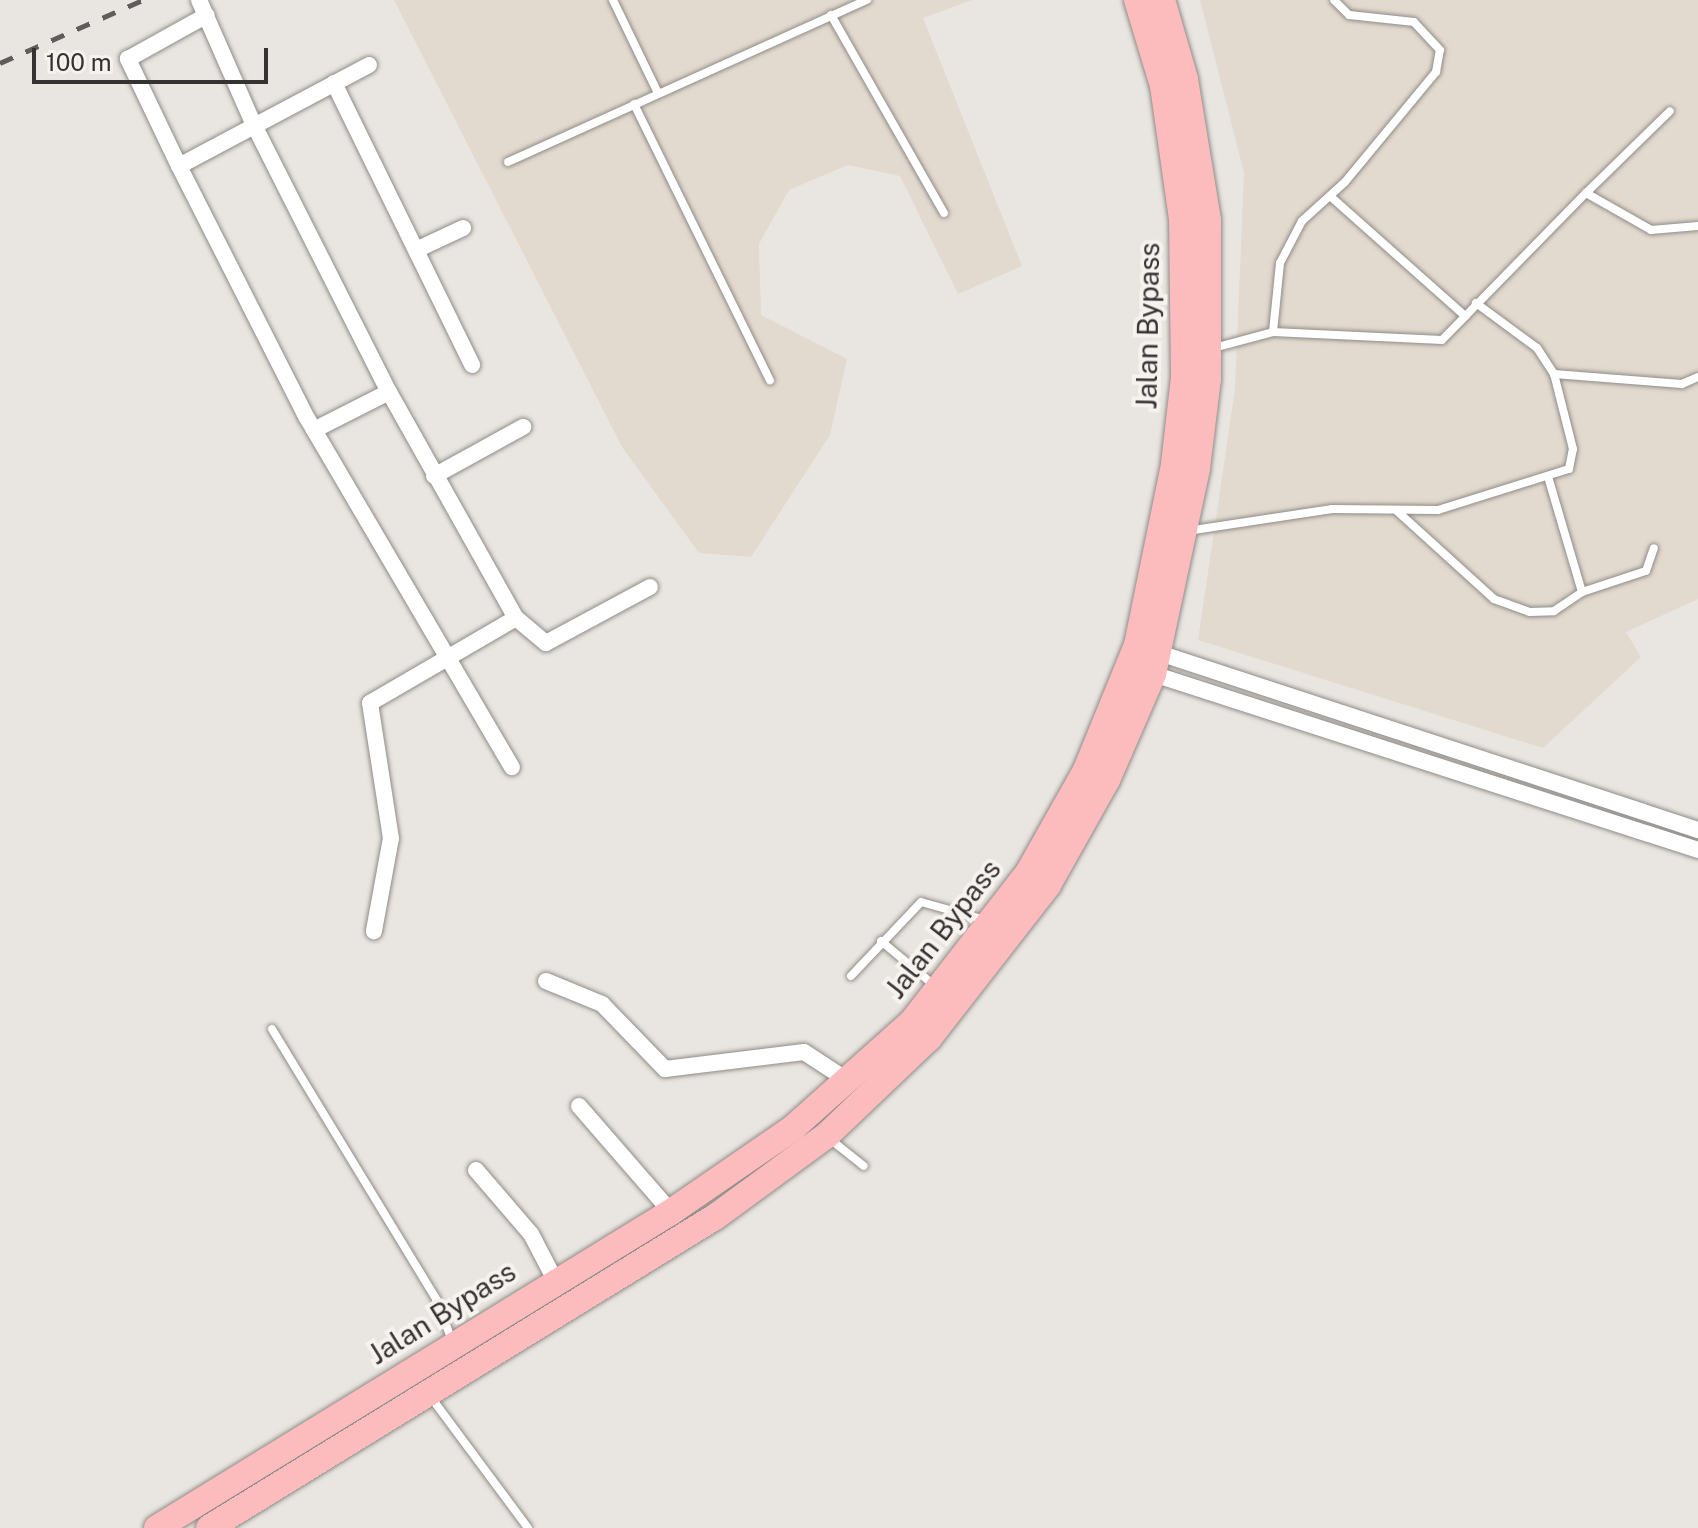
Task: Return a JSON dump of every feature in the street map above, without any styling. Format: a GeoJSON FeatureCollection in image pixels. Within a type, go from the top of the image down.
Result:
{"type":"FeatureCollection","features":[{"type":"Feature","properties":{"kind":"highway","name":"Jalan Bypass"},"geometry":{"type":"LineString","coordinates":[[157,1528],[555,1280],[671,1212],[847,1080],[939,989],[993,923],[1086,770],[1144,660],[1184,377],[1177,168],[1137,0]]}},
{"type":"Feature","properties":{"kind":"highway","name":"Jalan Bypass"},"geometry":{"type":"LineString","coordinates":[[209,1528],[715,1217],[827,1135],[929,1038],[1012,937],[1107,780],[1184,532],[1208,350],[1201,157],[1162,0]]}},
{"type":"Feature","properties":{"kind":"street"},"geometry":{"type":"LineString","coordinates":[[512,767],[443,657],[314,430],[128,59],[203,8],[254,125],[389,392],[516,618],[546,643],[650,587]]}},
{"type":"Feature","properties":{"kind":"street"},"geometry":{"type":"LineString","coordinates":[[179,166],[369,65]]}},
{"type":"Feature","properties":{"kind":"street"},"geometry":{"type":"LineString","coordinates":[[334,83],[472,365]]}},
{"type":"Feature","properties":{"kind":"street"},"geometry":{"type":"LineString","coordinates":[[416,250],[463,228]]}},
{"type":"Feature","properties":{"kind":"street"},"geometry":{"type":"LineString","coordinates":[[314,430],[389,392]]}},
{"type":"Feature","properties":{"kind":"street"},"geometry":{"type":"LineString","coordinates":[[434,476],[523,427]]}},
{"type":"Feature","properties":{"kind":"street"},"geometry":{"type":"LineString","coordinates":[[374,931],[391,838],[366,711],[378,696],[516,618]]}},
{"type":"Feature","properties":{"kind":"street"},"geometry":{"type":"LineString","coordinates":[[1144,660],[1698,830]]}},
{"type":"Feature","properties":{"kind":"street"},"geometry":{"type":"LineString","coordinates":[[1144,660],[1698,850]]}},
{"type":"Feature","properties":{"kind":"street"},"geometry":{"type":"LineString","coordinates":[[546,981],[602,1004],[665,1069],[804,1052],[847,1080]]}},
{"type":"Feature","properties":{"kind":"street"},"geometry":{"type":"LineString","coordinates":[[579,1106],[671,1212]]}},
{"type":"Feature","properties":{"kind":"street"},"geometry":{"type":"LineString","coordinates":[[476,1170],[531,1234],[555,1280]]}},
{"type":"Feature","properties":{"kind":"lane"},"geometry":{"type":"LineString","coordinates":[[613,0],[658,93]]}},
{"type":"Feature","properties":{"kind":"lane"},"geometry":{"type":"LineString","coordinates":[[508,162],[867,0]]}},
{"type":"Feature","properties":{"kind":"lane"},"geometry":{"type":"LineString","coordinates":[[1273,332],[1280,263],[1302,221],[1330,196],[1436,72],[1440,50],[1414,22],[1349,15],[1334,0]]}},
{"type":"Feature","properties":{"kind":"lane"},"geometry":{"type":"LineString","coordinates":[[831,15],[944,213]]}},
{"type":"Feature","properties":{"kind":"lane"},"geometry":{"type":"LineString","coordinates":[[634,104],[770,380]]}},
{"type":"Feature","properties":{"kind":"lane"},"geometry":{"type":"LineString","coordinates":[[1208,350],[1273,332],[1421,344],[1442,340],[1670,111]]}},
{"type":"Feature","properties":{"kind":"lane"},"geometry":{"type":"LineString","coordinates":[[1586,193],[1651,230],[1698,226]]}},
{"type":"Feature","properties":{"kind":"lane"},"geometry":{"type":"LineString","coordinates":[[1330,196],[1465,316]]}},
{"type":"Feature","properties":{"kind":"lane"},"geometry":{"type":"LineString","coordinates":[[1184,532],[1246,517],[1438,510],[1549,480],[1569,469],[1573,449],[1554,374],[1537,348],[1476,303]]}},
{"type":"Feature","properties":{"kind":"lane"},"geometry":{"type":"LineString","coordinates":[[1554,374],[1682,384],[1698,377]]}},
{"type":"Feature","properties":{"kind":"lane"},"geometry":{"type":"LineString","coordinates":[[1549,480],[1582,592]]}},
{"type":"Feature","properties":{"kind":"lane"},"geometry":{"type":"LineString","coordinates":[[1397,510],[1494,599],[1530,612],[1554,611],[1582,592],[1646,571],[1654,548]]}},
{"type":"Feature","properties":{"kind":"lane"},"geometry":{"type":"LineString","coordinates":[[851,976],[921,902],[993,923]]}},
{"type":"Feature","properties":{"kind":"lane"},"geometry":{"type":"LineString","coordinates":[[881,941],[939,989]]}},
{"type":"Feature","properties":{"kind":"lane"},"geometry":{"type":"LineString","coordinates":[[272,1029],[436,1299],[454,1344]]}},
{"type":"Feature","properties":{"kind":"lane"},"geometry":{"type":"LineString","coordinates":[[827,1135],[864,1166]]}},
{"type":"Feature","properties":{"kind":"lane"},"geometry":{"type":"LineString","coordinates":[[427,1392],[528,1528]]}},
{"type":"Feature","properties":{"kind":"shaded area"},"geometry":{"type":"Polygon","coordinates":[[[394,0],[972,0],[923,18],[1022,266],[958,294],[900,176],[848,165],[789,190],[759,244],[761,315],[847,359],[830,435],[751,557],[699,553],[622,447],[394,0]]]}},
{"type":"Feature","properties":{"kind":"shaded area"},"geometry":{"type":"Polygon","coordinates":[[[1200,0],[1698,0],[1698,599],[1626,632],[1641,657],[1543,748],[1198,640],[1235,389],[1244,173],[1200,0]]]}},
{"type":"Feature","properties":{"kind":"railway"},"geometry":{"type":"LineString","coordinates":[[0,63],[143,0]]}}]}
